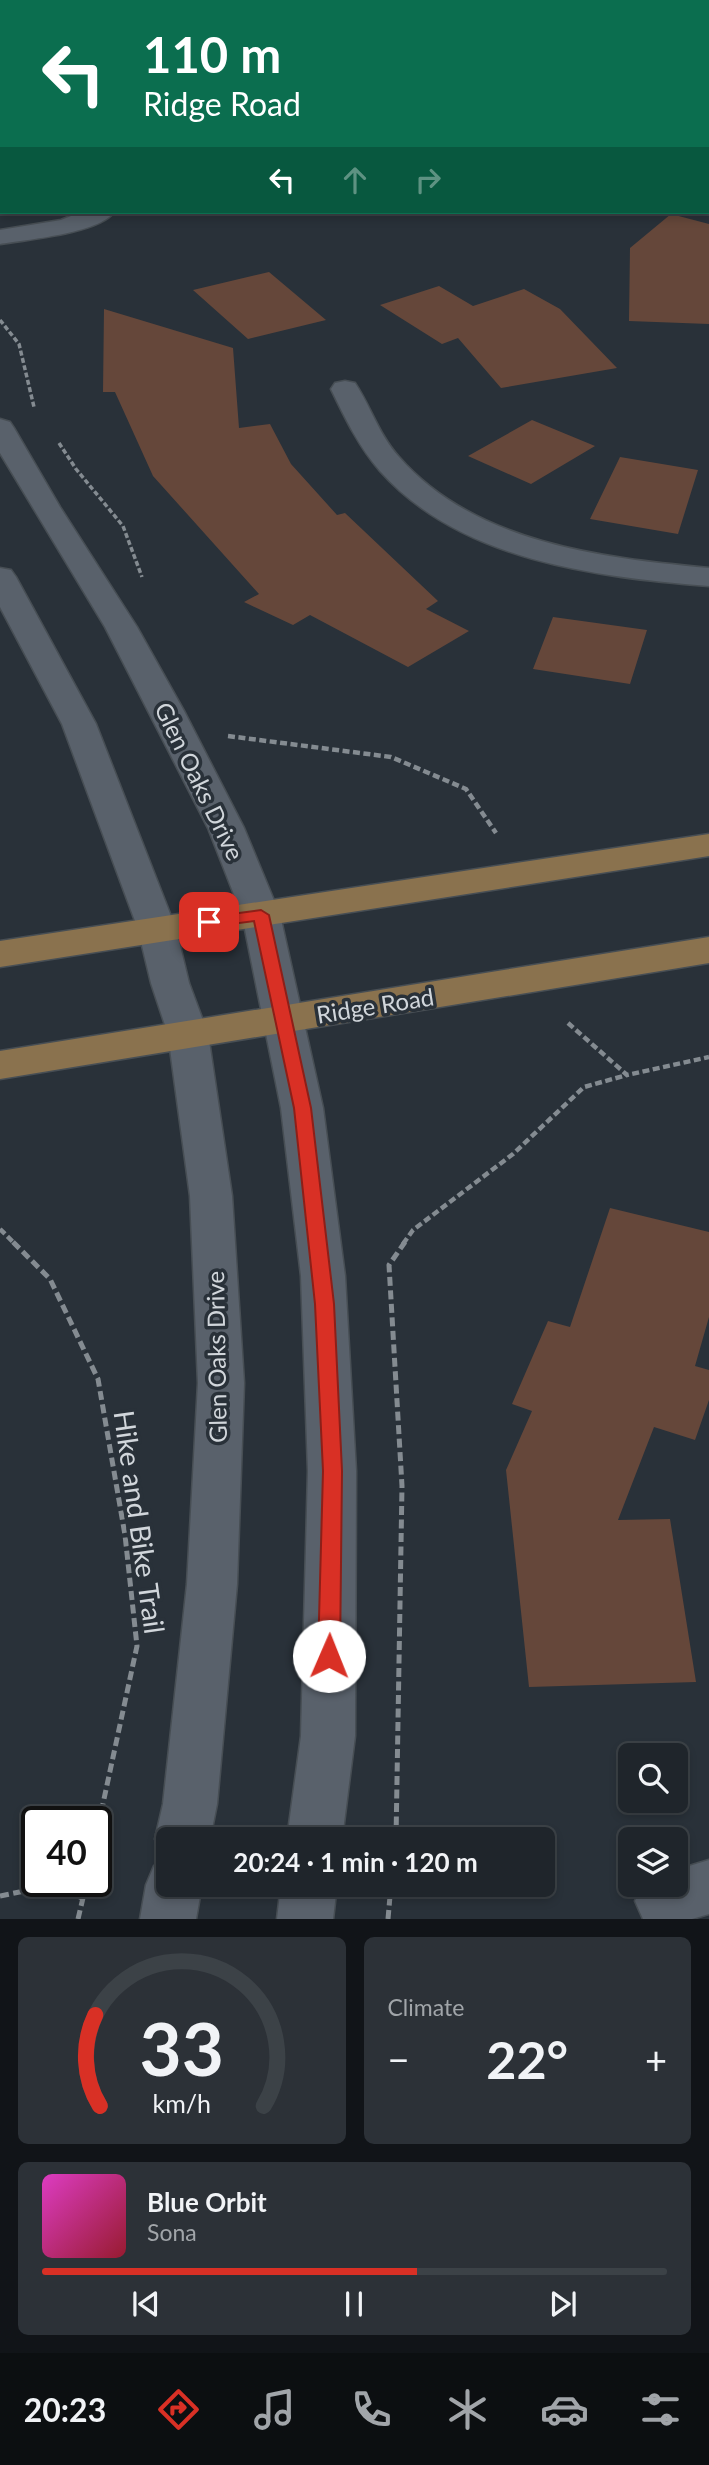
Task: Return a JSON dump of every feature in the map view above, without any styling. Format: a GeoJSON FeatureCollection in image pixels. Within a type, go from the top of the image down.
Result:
{"type":"FeatureCollection","features":[{"type":"Feature","properties":{"kind":"main road"},"geometry":{"type":"LineString","coordinates":[[0,954],[709,845]]}},
{"type":"Feature","properties":{"kind":"main road","name":"Ridge Road"},"geometry":{"type":"LineString","coordinates":[[0,1065],[709,950]]}},
{"type":"Feature","properties":{"kind":"street"},"geometry":{"type":"LineString","coordinates":[[0,237],[67,226],[97,214]]}},
{"type":"Feature","properties":{"kind":"street"},"geometry":{"type":"LineString","coordinates":[[345,389],[366,432],[394,470],[441,508],[485,531],[562,556],[709,577]]}},
{"type":"Feature","properties":{"kind":"street","name":"Glen Oaks Drive"},"geometry":{"type":"LineString","coordinates":[[0,428],[45,507],[121,627],[167,711],[226,828],[261,915],[302,1108],[323,1276],[332,1471],[328,1735],[316,1827]]}},
{"type":"Feature","properties":{"kind":"street","name":"Glen Oaks Drive"},"geometry":{"type":"LineString","coordinates":[[0,577],[79,724],[157,929],[170,984],[188,1034],[211,1196],[221,1383],[212,1584],[185,1827]]}},
{"type":"Feature","properties":{"kind":"street"},"geometry":{"type":"LineString","coordinates":[[168,1919],[172,1897]]}},
{"type":"Feature","properties":{"kind":"street"},"geometry":{"type":"LineString","coordinates":[[305,1919],[308,1897]]}},
{"type":"Feature","properties":{"kind":"path"},"geometry":{"type":"LineString","coordinates":[[0,320],[19,344],[34,407],[41,417]]}},
{"type":"Feature","properties":{"kind":"path"},"geometry":{"type":"LineString","coordinates":[[55,438],[76,470],[123,526],[145,588]]}},
{"type":"Feature","properties":{"kind":"path"},"geometry":{"type":"LineString","coordinates":[[223,736],[391,757],[466,789],[496,833]]}},
{"type":"Feature","properties":{"kind":"path"},"geometry":{"type":"LineString","coordinates":[[568,1023],[627,1075]]}},
{"type":"Feature","properties":{"kind":"path"},"geometry":{"type":"LineString","coordinates":[[396,1827],[402,1486],[389,1265],[413,1230],[513,1154],[584,1087],[709,1057]]}},
{"type":"Feature","properties":{"kind":"path","name":"Hike and Bike Trail"},"geometry":{"type":"LineString","coordinates":[[0,1229],[50,1279],[98,1379],[125,1535],[137,1646],[102,1806]]}},
{"type":"Feature","properties":{"kind":"path"},"geometry":{"type":"LineString","coordinates":[[0,1896],[39,1888],[83,1898],[78,1919]]}},
{"type":"Feature","properties":{"kind":"path"},"geometry":{"type":"LineString","coordinates":[[388,1919],[390,1897]]}},
{"type":"Feature","properties":{"kind":"building"},"geometry":{"type":"Polygon","coordinates":[[[671,214],[709,224],[709,324],[629,321],[630,248],[671,214]]]}},
{"type":"Feature","properties":{"kind":"building"},"geometry":{"type":"Polygon","coordinates":[[[269,272],[326,320],[248,339],[193,290],[269,272]]]}},
{"type":"Feature","properties":{"kind":"building"},"geometry":{"type":"Polygon","coordinates":[[[439,286],[473,306],[524,289],[560,309],[617,368],[501,388],[458,338],[442,344],[380,305],[439,286]]]}},
{"type":"Feature","properties":{"kind":"building"},"geometry":{"type":"Polygon","coordinates":[[[104,309],[233,348],[239,428],[270,424],[291,464],[337,515],[345,513],[438,601],[426,609],[469,631],[408,667],[310,615],[293,625],[244,602],[259,594],[153,476],[115,392],[103,392],[104,309]]]}},
{"type":"Feature","properties":{"kind":"building"},"geometry":{"type":"Polygon","coordinates":[[[532,420],[595,446],[531,484],[468,456],[532,420]]]}},
{"type":"Feature","properties":{"kind":"building"},"geometry":{"type":"Polygon","coordinates":[[[620,457],[698,470],[678,534],[590,519],[620,457]]]}},
{"type":"Feature","properties":{"kind":"building"},"geometry":{"type":"Polygon","coordinates":[[[553,617],[647,630],[630,684],[533,669],[553,617]]]}},
{"type":"Feature","properties":{"kind":"building"},"geometry":{"type":"Polygon","coordinates":[[[610,1208],[709,1232],[709,1317],[695,1366],[709,1370],[709,1400],[695,1440],[654,1427],[618,1520],[670,1519],[696,1682],[529,1687],[506,1470],[532,1411],[512,1404],[548,1321],[570,1327],[610,1208]]]}},
{"type":"Feature","properties":{"kind":"route"},"geometry":{"type":"LineString","coordinates":[[209,922],[261,915],[302,1108],[325,1304],[332,1471],[329,1656]]}}]}
